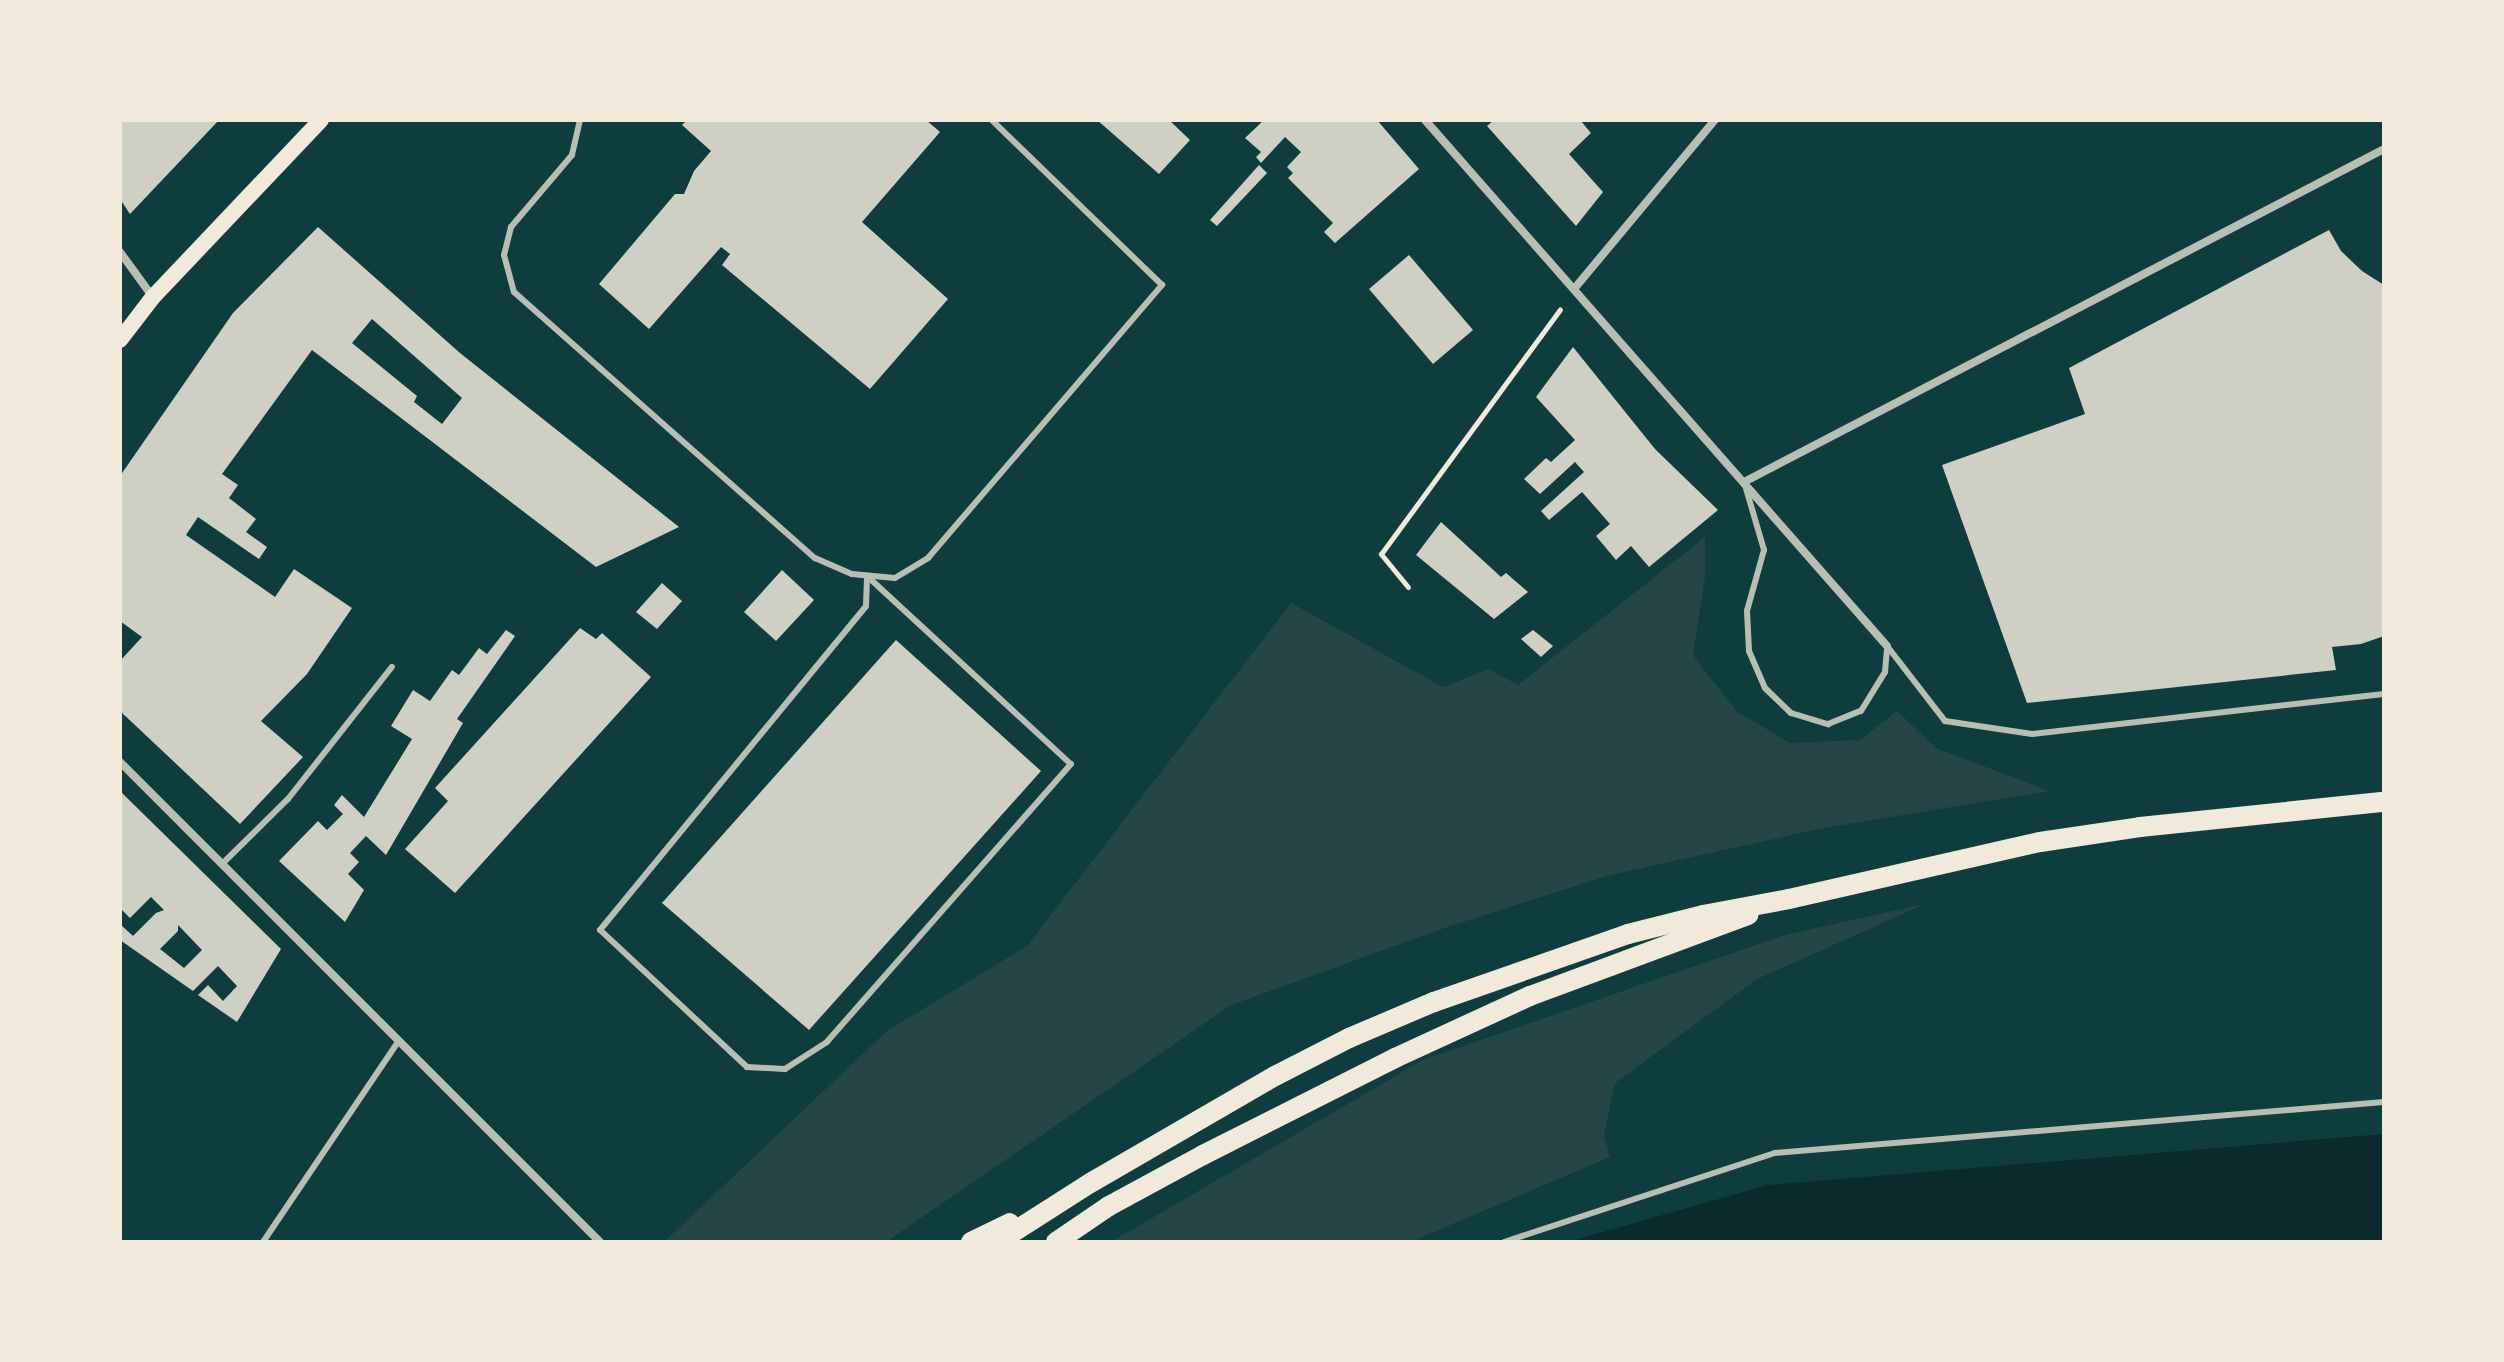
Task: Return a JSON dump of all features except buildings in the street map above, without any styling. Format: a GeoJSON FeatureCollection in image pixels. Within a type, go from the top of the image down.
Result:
{"type":"FeatureCollection","features":[{"type":"Feature","properties":{"kind":"main road"},"geometry":{"type":"LineString","coordinates":[[121,336],[153,297],[321,120]]}},
{"type":"Feature","properties":{"kind":"main road"},"geometry":{"type":"LineString","coordinates":[[998,1242],[1092,1182],[1275,1076],[1434,1002],[1628,934],[2040,842],[2140,827],[2384,802]]}},
{"type":"Feature","properties":{"kind":"main road"},"geometry":{"type":"LineString","coordinates":[[1056,1242],[1109,1206],[1163,1176],[1395,1058],[1530,996],[1789,899]]}},
{"type":"Feature","properties":{"kind":"main road"},"geometry":{"type":"LineString","coordinates":[[971,1242],[1092,1182]]}},
{"type":"Feature","properties":{"kind":"street"},"geometry":{"type":"LineString","coordinates":[[1425,120],[1887,646]]}},
{"type":"Feature","properties":{"kind":"street"},"geometry":{"type":"LineString","coordinates":[[1574,289],[1715,120]]}},
{"type":"Feature","properties":{"kind":"street"},"geometry":{"type":"LineString","coordinates":[[1744,482],[2384,149]]}},
{"type":"Feature","properties":{"kind":"street"},"geometry":{"type":"LineString","coordinates":[[120,252],[153,297]]}},
{"type":"Feature","properties":{"kind":"street"},"geometry":{"type":"LineString","coordinates":[[120,762],[600,1242]]}},
{"type":"Feature","properties":{"kind":"lane"},"geometry":{"type":"LineString","coordinates":[[580,120],[572,155],[511,227],[504,255],[514,292],[815,558],[852,574],[895,578],[928,558],[1162,285],[992,120]]}},
{"type":"Feature","properties":{"kind":"lane"},"geometry":{"type":"LineString","coordinates":[[1744,482],[1764,550],[1747,611],[1749,651],[1765,688],[1791,713],[1828,724],[1861,711],[1885,672],[1887,646]]}},
{"type":"Feature","properties":{"kind":"lane"},"geometry":{"type":"LineString","coordinates":[[867,576],[1071,764],[827,1042],[785,1069],[747,1067],[600,930],[866,606],[867,576]]}},
{"type":"Feature","properties":{"kind":"lane"},"geometry":{"type":"LineString","coordinates":[[1887,646],[1945,721],[2032,734],[2384,694]]}},
{"type":"Feature","properties":{"kind":"lane"},"geometry":{"type":"LineString","coordinates":[[222,864],[288,799],[392,667]]}},
{"type":"Feature","properties":{"kind":"lane"},"geometry":{"type":"LineString","coordinates":[[263,1242],[398,1042]]}},
{"type":"Feature","properties":{"kind":"lane"},"geometry":{"type":"LineString","coordinates":[[1504,1242],[1775,1153],[2384,1102]]}},
{"type":"Feature","properties":{"kind":"path"},"geometry":{"type":"LineString","coordinates":[[1408,587],[1381,554],[1574,289]]}},
{"type":"Feature","properties":{"kind":"shaded area"},"geometry":{"type":"Polygon","coordinates":[[[1705,537],[1705,577],[1693,655],[1736,711],[1790,743],[1860,740],[1897,711],[1936,748],[2049,791],[1824,828],[1610,875],[1447,927],[1231,1005],[886,1242],[664,1242],[887,1031],[1027,946],[1291,603],[1443,687],[1489,669],[1518,685],[1705,537]]]}},
{"type":"Feature","properties":{"kind":"shaded area"},"geometry":{"type":"Polygon","coordinates":[[[1925,904],[1757,979],[1615,1083],[1604,1135],[1610,1157],[1410,1242],[1111,1242],[1423,1060],[1785,935],[1925,904]]]}},
{"type":"Feature","properties":{"kind":"shaded area"},"geometry":{"type":"Polygon","coordinates":[[[2384,1134],[2384,1242],[1568,1242],[1768,1185],[2384,1134]]]}}]}
